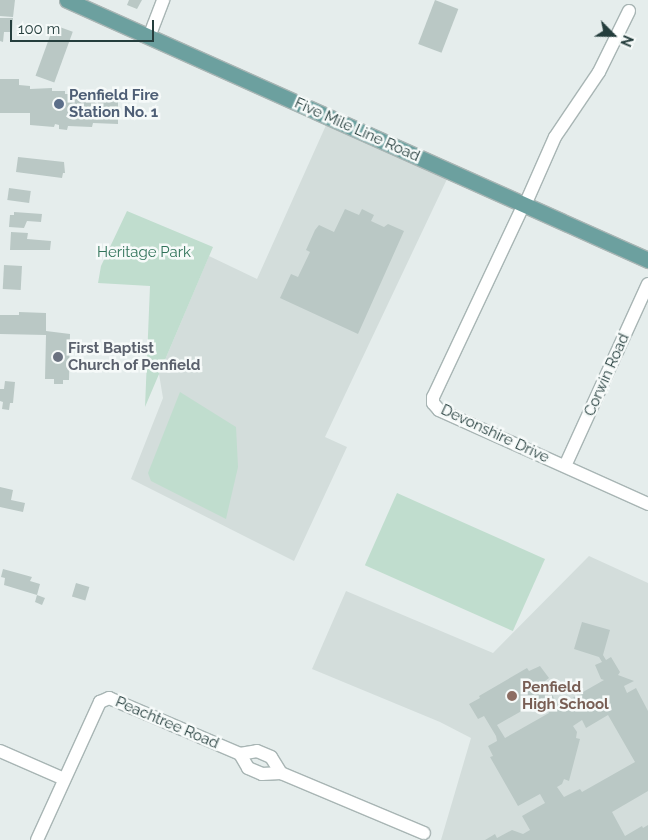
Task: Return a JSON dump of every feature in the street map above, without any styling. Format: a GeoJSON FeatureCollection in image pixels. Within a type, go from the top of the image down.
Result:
{"type":"FeatureCollection","features":[{"type":"Feature","properties":{"kind":"main road","name":"Five Mile Line Road"},"geometry":{"type":"LineString","coordinates":[[67,0],[648,260]]}},
{"type":"Feature","properties":{"kind":"street"},"geometry":{"type":"LineString","coordinates":[[149,37],[163,0]]}},
{"type":"Feature","properties":{"kind":"street"},"geometry":{"type":"LineString","coordinates":[[524,205],[555,137],[599,72],[629,11]]}},
{"type":"Feature","properties":{"kind":"street","name":"Devonshire Drive"},"geometry":{"type":"LineString","coordinates":[[524,205],[437,388],[433,403],[439,410],[648,504]]}},
{"type":"Feature","properties":{"kind":"street","name":"Corwin Road"},"geometry":{"type":"LineString","coordinates":[[565,466],[648,284]]}},
{"type":"Feature","properties":{"kind":"street","name":"Peachtree Road"},"geometry":{"type":"LineString","coordinates":[[37,840],[100,702],[109,698],[240,754],[257,751],[271,758],[282,773]]}},
{"type":"Feature","properties":{"kind":"street"},"geometry":{"type":"LineString","coordinates":[[0,751],[64,779]]}},
{"type":"Feature","properties":{"kind":"street","name":"Peachtree Road"},"geometry":{"type":"LineString","coordinates":[[240,754],[248,768],[262,774],[282,773],[424,833]]}},
{"type":"Feature","properties":{"kind":"shaded area"},"geometry":{"type":"Polygon","coordinates":[[[327,123],[448,177],[325,437],[347,447],[294,561],[131,479],[163,398],[159,374],[209,256],[257,279],[327,123]]]}},
{"type":"Feature","properties":{"kind":"shaded area","name":"Penfield High School"},"geometry":{"type":"Polygon","coordinates":[[[589,556],[648,583],[648,840],[441,840],[471,738],[440,722],[312,669],[346,591],[493,653],[589,556]]]}},
{"type":"Feature","properties":{"kind":"green space","name":"Heritage Park"},"geometry":{"type":"Polygon","coordinates":[[[127,211],[213,247],[145,407],[150,286],[98,283],[101,266],[127,211]]]}},
{"type":"Feature","properties":{"kind":"green space"},"geometry":{"type":"Polygon","coordinates":[[[180,392],[236,427],[238,467],[226,519],[151,481],[148,473],[180,392]]]}},
{"type":"Feature","properties":{"kind":"green space"},"geometry":{"type":"Polygon","coordinates":[[[397,493],[545,559],[513,631],[365,565],[397,493]]]}},
{"type":"Feature","properties":{"kind":"building"},"geometry":{"type":"Polygon","coordinates":[[[0,0],[15,0],[13,17],[0,16],[0,0]]]}},
{"type":"Feature","properties":{"kind":"building"},"geometry":{"type":"Polygon","coordinates":[[[129,0],[142,0],[137,9],[127,5],[129,0]]]}},
{"type":"Feature","properties":{"kind":"building"},"geometry":{"type":"Polygon","coordinates":[[[435,0],[458,9],[441,53],[418,44],[435,0]]]}},
{"type":"Feature","properties":{"kind":"building"},"geometry":{"type":"Polygon","coordinates":[[[0,18],[13,18],[12,32],[4,32],[3,42],[0,41],[0,18]]]}},
{"type":"Feature","properties":{"kind":"building"},"geometry":{"type":"Polygon","coordinates":[[[54,25],[73,32],[54,83],[36,76],[54,25]]]}},
{"type":"Feature","properties":{"kind":"building","name":"Penfield Fire Station No. 1"},"geometry":{"type":"Polygon","coordinates":[[[0,79],[19,79],[19,85],[30,86],[30,89],[52,88],[52,91],[65,91],[65,94],[118,94],[118,124],[93,123],[92,127],[68,126],[67,130],[59,129],[59,125],[55,124],[54,127],[30,125],[30,113],[0,113],[0,79]]]}},
{"type":"Feature","properties":{"kind":"building"},"geometry":{"type":"Polygon","coordinates":[[[18,157],[64,162],[65,173],[63,173],[62,178],[16,172],[18,157]]]}},
{"type":"Feature","properties":{"kind":"building"},"geometry":{"type":"Polygon","coordinates":[[[9,188],[31,191],[29,203],[7,200],[9,188]]]}},
{"type":"Feature","properties":{"kind":"building"},"geometry":{"type":"Polygon","coordinates":[[[345,209],[359,215],[362,209],[374,215],[371,221],[384,227],[388,224],[404,231],[358,334],[280,298],[291,274],[298,277],[310,252],[306,250],[315,230],[319,225],[334,232],[345,209]]]}},
{"type":"Feature","properties":{"kind":"building"},"geometry":{"type":"Polygon","coordinates":[[[14,212],[42,214],[41,222],[27,221],[24,228],[9,227],[10,215],[14,215],[14,212]]]}},
{"type":"Feature","properties":{"kind":"building"},"geometry":{"type":"Polygon","coordinates":[[[11,232],[28,233],[27,239],[51,241],[50,250],[10,250],[11,232]]]}},
{"type":"Feature","properties":{"kind":"building"},"geometry":{"type":"Polygon","coordinates":[[[4,265],[22,266],[21,290],[3,289],[4,265]]]}},
{"type":"Feature","properties":{"kind":"building","name":"First Baptist Church of Penfield"},"geometry":{"type":"Polygon","coordinates":[[[19,312],[46,313],[46,331],[70,334],[69,380],[63,380],[63,384],[54,384],[54,379],[45,379],[46,335],[0,334],[0,315],[19,315],[19,312]]]}},
{"type":"Feature","properties":{"kind":"building"},"geometry":{"type":"Polygon","coordinates":[[[5,381],[15,382],[13,403],[10,403],[9,410],[2,409],[3,402],[0,401],[0,389],[4,389],[5,381]]]}},
{"type":"Feature","properties":{"kind":"building"},"geometry":{"type":"Polygon","coordinates":[[[0,487],[13,490],[11,500],[25,503],[23,512],[0,507],[0,487]]]}},
{"type":"Feature","properties":{"kind":"building"},"geometry":{"type":"Polygon","coordinates":[[[3,569],[32,577],[30,581],[40,584],[37,595],[4,585],[5,578],[1,577],[3,569]]]}},
{"type":"Feature","properties":{"kind":"building"},"geometry":{"type":"Polygon","coordinates":[[[76,583],[89,587],[85,600],[72,596],[76,583]]]}},
{"type":"Feature","properties":{"kind":"building"},"geometry":{"type":"Polygon","coordinates":[[[37,595],[45,598],[42,605],[35,602],[37,595]]]}},
{"type":"Feature","properties":{"kind":"building","name":"Penfield High School"},"geometry":{"type":"Polygon","coordinates":[[[582,622],[610,630],[603,655],[606,660],[611,657],[620,672],[618,675],[634,681],[624,686],[627,693],[636,688],[648,711],[648,791],[612,812],[625,836],[642,826],[643,828],[648,825],[648,840],[485,840],[495,834],[497,838],[512,830],[523,834],[530,830],[522,816],[545,803],[540,794],[518,806],[490,757],[493,756],[488,746],[497,741],[496,736],[484,716],[478,719],[469,704],[480,698],[479,696],[527,668],[529,671],[540,666],[549,678],[545,681],[556,702],[560,700],[562,704],[604,680],[601,679],[595,665],[602,662],[599,657],[574,649],[582,622]],[[546,697],[497,725],[505,738],[549,713],[547,709],[551,706],[546,697]],[[608,715],[586,728],[582,720],[573,726],[577,732],[576,738],[580,739],[569,781],[564,779],[562,784],[557,787],[564,797],[580,789],[582,792],[635,762],[608,715]]]}},
{"type":"Feature","properties":{"kind":"place","name":"Penfield Fire Station No. 1"},"geometry":{"type":"Point","coordinates":[59,104]}},
{"type":"Feature","properties":{"kind":"place","name":"First Baptist Church of Penfield"},"geometry":{"type":"Point","coordinates":[58,357]}},
{"type":"Feature","properties":{"kind":"place","name":"Penfield High School"},"geometry":{"type":"Point","coordinates":[512,696]}}]}
